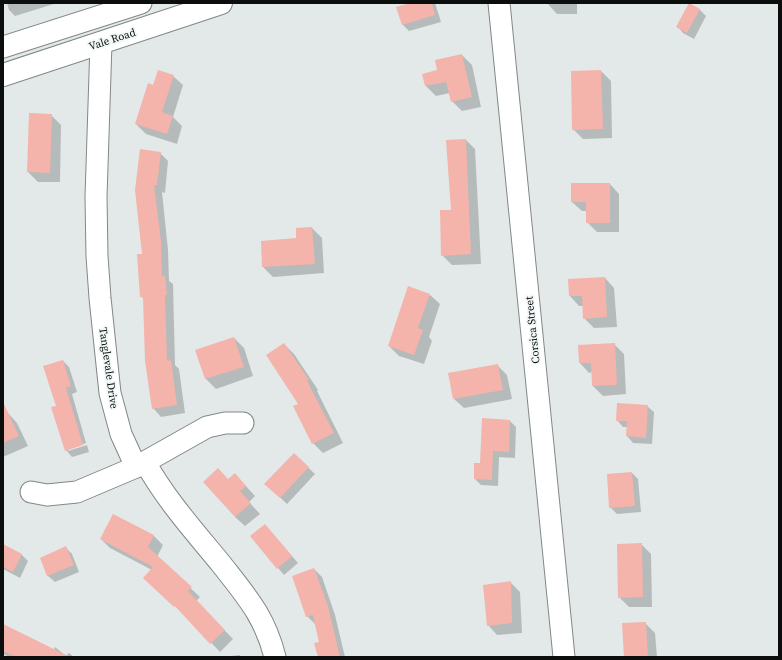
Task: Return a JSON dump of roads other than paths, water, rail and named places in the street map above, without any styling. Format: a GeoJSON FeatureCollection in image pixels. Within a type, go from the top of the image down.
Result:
{"type":"FeatureCollection","features":[{"type":"Feature","properties":{"kind":"main road","name":"Vale Road"},"geometry":{"type":"LineString","coordinates":[[3,75],[221,3]]}},
{"type":"Feature","properties":{"kind":"street"},"geometry":{"type":"LineString","coordinates":[[3,47],[141,3]]}},
{"type":"Feature","properties":{"kind":"street","name":"Corsica Street"},"geometry":{"type":"LineString","coordinates":[[499,3],[564,657]]}},
{"type":"Feature","properties":{"kind":"street","name":"Tanglevale Drive"},"geometry":{"type":"LineString","coordinates":[[101,43],[96,197],[99,291],[110,393],[121,434],[141,465],[252,603],[270,637],[275,657]]}},
{"type":"Feature","properties":{"kind":"street"},"geometry":{"type":"LineString","coordinates":[[31,492],[47,495],[77,492],[141,465],[208,427],[243,423]]}}]}
